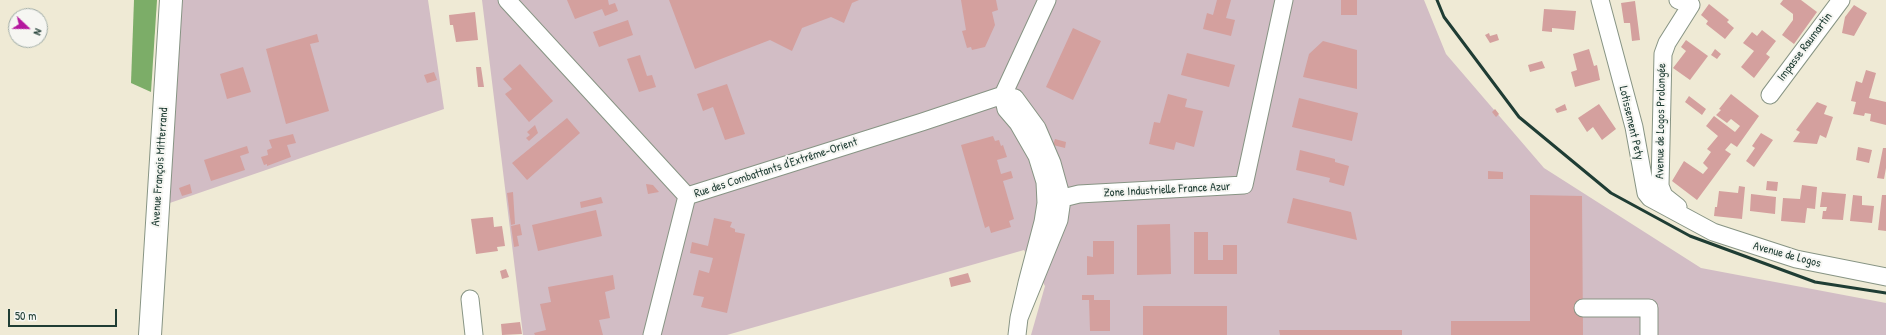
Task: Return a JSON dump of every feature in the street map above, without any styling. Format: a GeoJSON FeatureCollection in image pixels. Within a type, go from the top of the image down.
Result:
{"type":"FeatureCollection","features":[{"type":"Feature","properties":{"kind":"main road","name":"Avenue François Mitterrand"},"geometry":{"type":"LineString","coordinates":[[150,335],[171,0]]}},
{"type":"Feature","properties":{"kind":"street","name":"Rue des Combattants d'Extrême-Orient"},"geometry":{"type":"LineString","coordinates":[[508,0],[687,196],[922,122],[1002,95]]}},
{"type":"Feature","properties":{"kind":"street"},"geometry":{"type":"LineString","coordinates":[[1017,335],[1020,318],[1059,220],[1054,201],[1052,163],[1037,128],[1016,98],[1002,95],[1047,0]]}},
{"type":"Feature","properties":{"kind":"street","name":"Zone Industrielle France Azur"},"geometry":{"type":"LineString","coordinates":[[1054,201],[1079,194],[1244,185],[1284,0]]}},
{"type":"Feature","properties":{"kind":"street","name":"Lotissement Pety"},"geometry":{"type":"LineString","coordinates":[[1600,0],[1634,127],[1646,193],[1654,201],[1692,221]]}},
{"type":"Feature","properties":{"kind":"street","name":"Impasse Raumartin"},"geometry":{"type":"LineString","coordinates":[[1770,95],[1841,0]]}},
{"type":"Feature","properties":{"kind":"street","name":"Avenue de Logos Prolongée"},"geometry":{"type":"LineString","coordinates":[[1688,2],[1667,42],[1663,54],[1660,186],[1664,196],[1692,221]]}},
{"type":"Feature","properties":{"kind":"street"},"geometry":{"type":"LineString","coordinates":[[652,335],[687,196]]}},
{"type":"Feature","properties":{"kind":"street","name":"Avenue de Logos"},"geometry":{"type":"LineString","coordinates":[[1692,221],[1713,232],[1796,259],[1886,277]]}},
{"type":"Feature","properties":{"kind":"street"},"geometry":{"type":"LineString","coordinates":[[470,299],[474,335]]}},
{"type":"Feature","properties":{"kind":"street"},"geometry":{"type":"LineString","coordinates":[[1583,308],[1649,308],[1649,335]]}},
{"type":"Feature","properties":{"kind":"shaded area"},"geometry":{"type":"Polygon","coordinates":[[[172,0],[428,0],[444,109],[158,207],[172,0]]]}},
{"type":"Feature","properties":{"kind":"shaded area"},"geometry":{"type":"Polygon","coordinates":[[[482,0],[1424,0],[1446,54],[1544,168],[1701,268],[1886,303],[1886,335],[1031,335],[1045,286],[1024,250],[727,335],[523,335],[482,0]]]}},
{"type":"Feature","properties":{"kind":"green space"},"geometry":{"type":"Polygon","coordinates":[[[134,0],[157,0],[151,92],[131,83],[134,0]]]}},
{"type":"Feature","properties":{"kind":"building"},"geometry":{"type":"Polygon","coordinates":[[[567,0],[608,0],[609,5],[615,3],[618,11],[605,16],[602,9],[575,19],[567,0]]]}},
{"type":"Feature","properties":{"kind":"building"},"geometry":{"type":"Polygon","coordinates":[[[669,0],[859,0],[852,3],[844,23],[831,17],[802,28],[792,51],[770,40],[695,69],[669,0]]]}},
{"type":"Feature","properties":{"kind":"building"},"geometry":{"type":"Polygon","coordinates":[[[961,0],[996,0],[998,10],[992,12],[995,25],[985,47],[972,50],[971,47],[967,48],[962,31],[966,30],[961,0]]]}},
{"type":"Feature","properties":{"kind":"building"},"geometry":{"type":"Polygon","coordinates":[[[1217,0],[1231,0],[1226,18],[1235,20],[1231,36],[1203,29],[1207,13],[1213,15],[1217,0]]]}},
{"type":"Feature","properties":{"kind":"building"},"geometry":{"type":"Polygon","coordinates":[[[1341,0],[1357,0],[1357,15],[1341,15],[1341,0]]]}},
{"type":"Feature","properties":{"kind":"building"},"geometry":{"type":"Polygon","coordinates":[[[1783,0],[1801,0],[1817,12],[1794,44],[1782,35],[1793,20],[1793,14],[1780,4],[1783,0]]]}},
{"type":"Feature","properties":{"kind":"building"},"geometry":{"type":"Polygon","coordinates":[[[1635,1],[1640,40],[1632,41],[1630,23],[1624,23],[1621,3],[1635,1]]]}},
{"type":"Feature","properties":{"kind":"building"},"geometry":{"type":"Polygon","coordinates":[[[1709,4],[1729,20],[1727,22],[1734,28],[1725,39],[1706,24],[1708,21],[1701,15],[1709,4]]]}},
{"type":"Feature","properties":{"kind":"building"},"geometry":{"type":"Polygon","coordinates":[[[1854,5],[1867,13],[1854,36],[1842,33],[1845,17],[1854,5]]]}},
{"type":"Feature","properties":{"kind":"building"},"geometry":{"type":"Polygon","coordinates":[[[1544,9],[1576,11],[1574,30],[1552,28],[1552,32],[1542,31],[1544,9]]]}},
{"type":"Feature","properties":{"kind":"building"},"geometry":{"type":"Polygon","coordinates":[[[475,12],[478,40],[456,42],[453,25],[450,25],[449,15],[475,12]]]}},
{"type":"Feature","properties":{"kind":"building"},"geometry":{"type":"Polygon","coordinates":[[[628,20],[633,35],[599,47],[593,32],[628,20]]]}},
{"type":"Feature","properties":{"kind":"building"},"geometry":{"type":"Polygon","coordinates":[[[1073,28],[1101,41],[1073,100],[1046,87],[1073,28]]]}},
{"type":"Feature","properties":{"kind":"building"},"geometry":{"type":"Polygon","coordinates":[[[1762,30],[1776,41],[1766,54],[1770,57],[1754,78],[1741,67],[1754,51],[1743,43],[1752,32],[1757,36],[1762,30]]]}},
{"type":"Feature","properties":{"kind":"building"},"geometry":{"type":"Polygon","coordinates":[[[1489,33],[1490,36],[1497,34],[1499,40],[1490,43],[1485,35],[1489,33]]]}},
{"type":"Feature","properties":{"kind":"building"},"geometry":{"type":"Polygon","coordinates":[[[317,34],[319,42],[310,44],[329,111],[286,124],[266,49],[317,34]]]}},
{"type":"Feature","properties":{"kind":"building"},"geometry":{"type":"Polygon","coordinates":[[[1686,40],[1708,56],[1690,80],[1673,68],[1686,51],[1681,47],[1686,40]]]}},
{"type":"Feature","properties":{"kind":"building"},"geometry":{"type":"Polygon","coordinates":[[[1323,41],[1357,50],[1357,89],[1303,77],[1309,54],[1323,41]]]}},
{"type":"Feature","properties":{"kind":"building"},"geometry":{"type":"Polygon","coordinates":[[[1589,49],[1594,66],[1597,65],[1600,80],[1575,87],[1571,72],[1577,70],[1573,54],[1589,49]]]}},
{"type":"Feature","properties":{"kind":"building"},"geometry":{"type":"Polygon","coordinates":[[[1715,49],[1721,54],[1717,59],[1711,55],[1715,49]]]}},
{"type":"Feature","properties":{"kind":"building"},"geometry":{"type":"Polygon","coordinates":[[[1187,53],[1235,65],[1229,87],[1181,75],[1187,53]]]}},
{"type":"Feature","properties":{"kind":"building"},"geometry":{"type":"Polygon","coordinates":[[[640,55],[647,76],[652,75],[656,87],[639,92],[627,59],[640,55]]]}},
{"type":"Feature","properties":{"kind":"building"},"geometry":{"type":"Polygon","coordinates":[[[1542,61],[1545,68],[1530,72],[1528,65],[1542,61]]]}},
{"type":"Feature","properties":{"kind":"building"},"geometry":{"type":"Polygon","coordinates":[[[520,64],[553,101],[529,122],[505,94],[512,89],[503,79],[520,64]]]}},
{"type":"Feature","properties":{"kind":"building"},"geometry":{"type":"Polygon","coordinates":[[[243,67],[251,92],[227,99],[220,74],[243,67]]]}},
{"type":"Feature","properties":{"kind":"building"},"geometry":{"type":"Polygon","coordinates":[[[476,67],[481,67],[484,87],[478,87],[476,67]]]}},
{"type":"Feature","properties":{"kind":"building"},"geometry":{"type":"Polygon","coordinates":[[[1866,70],[1876,73],[1869,98],[1886,102],[1886,125],[1870,121],[1871,114],[1865,113],[1864,116],[1853,114],[1856,102],[1851,101],[1856,81],[1862,83],[1866,70]]]}},
{"type":"Feature","properties":{"kind":"building"},"geometry":{"type":"Polygon","coordinates":[[[434,72],[437,80],[427,83],[424,75],[434,72]]]}},
{"type":"Feature","properties":{"kind":"building"},"geometry":{"type":"Polygon","coordinates":[[[727,84],[745,134],[725,140],[713,107],[703,111],[697,94],[727,84]]]}},
{"type":"Feature","properties":{"kind":"building"},"geometry":{"type":"Polygon","coordinates":[[[1168,94],[1187,99],[1185,107],[1203,111],[1194,147],[1176,142],[1174,150],[1149,144],[1154,122],[1160,123],[1168,94]]]}},
{"type":"Feature","properties":{"kind":"building"},"geometry":{"type":"Polygon","coordinates":[[[1731,94],[1759,116],[1737,147],[1731,143],[1725,150],[1731,154],[1697,200],[1672,181],[1684,161],[1703,174],[1708,168],[1703,163],[1711,152],[1707,149],[1718,136],[1706,126],[1714,116],[1735,132],[1740,126],[1731,119],[1727,123],[1716,115],[1731,94]]]}},
{"type":"Feature","properties":{"kind":"building"},"geometry":{"type":"Polygon","coordinates":[[[1689,96],[1706,109],[1702,115],[1685,102],[1689,96]]]}},
{"type":"Feature","properties":{"kind":"building"},"geometry":{"type":"Polygon","coordinates":[[[1299,98],[1358,113],[1352,141],[1292,127],[1299,98]]]}},
{"type":"Feature","properties":{"kind":"building"},"geometry":{"type":"Polygon","coordinates":[[[1817,102],[1827,106],[1824,114],[1833,117],[1826,138],[1820,135],[1817,144],[1793,142],[1800,132],[1796,130],[1817,102]]]}},
{"type":"Feature","properties":{"kind":"building"},"geometry":{"type":"Polygon","coordinates":[[[1565,104],[1567,110],[1557,113],[1555,109],[1565,104]]]}},
{"type":"Feature","properties":{"kind":"building"},"geometry":{"type":"Polygon","coordinates":[[[1599,104],[1616,129],[1602,140],[1593,127],[1587,132],[1578,118],[1599,104]]]}},
{"type":"Feature","properties":{"kind":"building"},"geometry":{"type":"Polygon","coordinates":[[[1495,109],[1499,114],[1496,117],[1492,112],[1495,109]]]}},
{"type":"Feature","properties":{"kind":"building"},"geometry":{"type":"Polygon","coordinates":[[[567,118],[580,133],[527,180],[512,163],[567,118]]]}},
{"type":"Feature","properties":{"kind":"building"},"geometry":{"type":"Polygon","coordinates":[[[535,125],[538,133],[529,141],[526,138],[530,135],[527,132],[535,125]]]}},
{"type":"Feature","properties":{"kind":"building"},"geometry":{"type":"Polygon","coordinates":[[[1761,133],[1773,140],[1754,167],[1746,161],[1755,148],[1752,146],[1761,133]]]}},
{"type":"Feature","properties":{"kind":"building"},"geometry":{"type":"Polygon","coordinates":[[[293,134],[296,143],[287,145],[291,157],[267,166],[267,164],[264,165],[261,157],[268,155],[267,150],[272,148],[269,140],[293,134]]]}},
{"type":"Feature","properties":{"kind":"building"},"geometry":{"type":"Polygon","coordinates":[[[993,136],[995,141],[999,140],[1001,146],[1003,145],[1007,157],[997,160],[1001,174],[1011,171],[1013,178],[1003,181],[1014,219],[1009,221],[1011,227],[991,233],[989,226],[985,228],[961,145],[993,136]]]}},
{"type":"Feature","properties":{"kind":"building"},"geometry":{"type":"Polygon","coordinates":[[[1055,139],[1066,142],[1065,148],[1053,145],[1055,139]]]}},
{"type":"Feature","properties":{"kind":"building"},"geometry":{"type":"Polygon","coordinates":[[[247,146],[249,153],[240,156],[245,170],[211,181],[204,160],[247,146]]]}},
{"type":"Feature","properties":{"kind":"building"},"geometry":{"type":"Polygon","coordinates":[[[1858,147],[1872,150],[1869,163],[1856,160],[1858,147]]]}},
{"type":"Feature","properties":{"kind":"building"},"geometry":{"type":"Polygon","coordinates":[[[1883,148],[1886,148],[1886,168],[1884,179],[1877,178],[1883,148]]]}},
{"type":"Feature","properties":{"kind":"building"},"geometry":{"type":"Polygon","coordinates":[[[1300,150],[1335,159],[1335,162],[1349,166],[1344,186],[1329,182],[1330,178],[1296,170],[1300,150]]]}},
{"type":"Feature","properties":{"kind":"building"},"geometry":{"type":"Polygon","coordinates":[[[1488,171],[1503,172],[1503,179],[1488,179],[1488,171]]]}},
{"type":"Feature","properties":{"kind":"building"},"geometry":{"type":"Polygon","coordinates":[[[1767,181],[1778,182],[1777,191],[1766,190],[1767,181]]]}},
{"type":"Feature","properties":{"kind":"building"},"geometry":{"type":"Polygon","coordinates":[[[190,184],[192,193],[182,196],[179,188],[190,184]]]}},
{"type":"Feature","properties":{"kind":"building"},"geometry":{"type":"Polygon","coordinates":[[[646,184],[653,185],[659,192],[648,194],[646,184]]]}},
{"type":"Feature","properties":{"kind":"building"},"geometry":{"type":"Polygon","coordinates":[[[1802,185],[1817,187],[1815,209],[1807,208],[1805,223],[1781,221],[1783,198],[1800,199],[1802,185]]]}},
{"type":"Feature","properties":{"kind":"building"},"geometry":{"type":"Polygon","coordinates":[[[1739,186],[1745,187],[1742,219],[1714,216],[1719,191],[1738,193],[1739,186]]]}},
{"type":"Feature","properties":{"kind":"building"},"geometry":{"type":"Polygon","coordinates":[[[513,192],[515,224],[511,225],[507,193],[513,192]]]}},
{"type":"Feature","properties":{"kind":"building"},"geometry":{"type":"Polygon","coordinates":[[[1822,192],[1846,194],[1843,220],[1822,219],[1823,211],[1826,211],[1827,207],[1820,207],[1822,192]]]}},
{"type":"Feature","properties":{"kind":"building"},"geometry":{"type":"Polygon","coordinates":[[[1751,194],[1776,197],[1775,214],[1750,211],[1751,194]]]}},
{"type":"Feature","properties":{"kind":"building"},"geometry":{"type":"Polygon","coordinates":[[[1530,195],[1582,196],[1583,335],[1451,335],[1451,321],[1530,321],[1530,195]]]}},
{"type":"Feature","properties":{"kind":"building"},"geometry":{"type":"Polygon","coordinates":[[[1853,195],[1862,196],[1862,205],[1874,206],[1872,223],[1850,221],[1853,195]]]}},
{"type":"Feature","properties":{"kind":"building"},"geometry":{"type":"Polygon","coordinates":[[[1882,195],[1886,195],[1886,231],[1878,230],[1882,195]]]}},
{"type":"Feature","properties":{"kind":"building"},"geometry":{"type":"Polygon","coordinates":[[[601,197],[603,203],[581,208],[580,202],[601,197]]]}},
{"type":"Feature","properties":{"kind":"building"},"geometry":{"type":"Polygon","coordinates":[[[1293,198],[1351,212],[1357,240],[1287,223],[1293,198]]]}},
{"type":"Feature","properties":{"kind":"building"},"geometry":{"type":"Polygon","coordinates":[[[596,210],[602,236],[538,251],[532,225],[596,210]]]}},
{"type":"Feature","properties":{"kind":"building"},"geometry":{"type":"Polygon","coordinates":[[[493,217],[494,227],[502,226],[505,246],[497,247],[498,251],[476,254],[471,219],[493,217]]]}},
{"type":"Feature","properties":{"kind":"building"},"geometry":{"type":"Polygon","coordinates":[[[714,218],[732,222],[730,227],[735,229],[735,232],[745,234],[727,313],[701,307],[704,297],[693,295],[699,270],[709,273],[713,258],[690,253],[692,242],[708,246],[714,218]]]}},
{"type":"Feature","properties":{"kind":"building"},"geometry":{"type":"Polygon","coordinates":[[[520,224],[522,235],[517,236],[519,246],[514,247],[511,226],[520,224]]]}},
{"type":"Feature","properties":{"kind":"building"},"geometry":{"type":"Polygon","coordinates":[[[1170,224],[1171,274],[1137,275],[1137,225],[1170,224]]]}},
{"type":"Feature","properties":{"kind":"building"},"geometry":{"type":"Polygon","coordinates":[[[1194,232],[1208,232],[1208,260],[1223,260],[1223,245],[1237,245],[1237,274],[1194,274],[1194,232]]]}},
{"type":"Feature","properties":{"kind":"building"},"geometry":{"type":"Polygon","coordinates":[[[1093,241],[1114,241],[1114,274],[1087,275],[1087,256],[1093,257],[1093,241]]]}},
{"type":"Feature","properties":{"kind":"building"},"geometry":{"type":"Polygon","coordinates":[[[506,269],[509,277],[502,279],[500,271],[506,269]]]}},
{"type":"Feature","properties":{"kind":"building"},"geometry":{"type":"Polygon","coordinates":[[[968,273],[971,282],[951,287],[949,278],[968,273]]]}},
{"type":"Feature","properties":{"kind":"building"},"geometry":{"type":"Polygon","coordinates":[[[613,275],[615,289],[605,292],[610,318],[599,320],[603,335],[535,335],[534,333],[546,330],[540,304],[551,302],[548,287],[613,275]]]}},
{"type":"Feature","properties":{"kind":"building"},"geometry":{"type":"Polygon","coordinates":[[[1082,295],[1094,295],[1094,300],[1110,300],[1110,331],[1090,331],[1089,300],[1082,300],[1082,295]]]}},
{"type":"Feature","properties":{"kind":"building"},"geometry":{"type":"Polygon","coordinates":[[[1143,306],[1227,306],[1227,335],[1143,335],[1143,306]]]}},
{"type":"Feature","properties":{"kind":"building"},"geometry":{"type":"Polygon","coordinates":[[[520,322],[522,334],[502,335],[501,324],[520,322]]]}},
{"type":"Feature","properties":{"kind":"building"},"geometry":{"type":"Polygon","coordinates":[[[1279,330],[1402,330],[1402,335],[1280,335],[1279,330]]]}},
{"type":"Feature","properties":{"kind":"railway"},"geometry":{"type":"LineString","coordinates":[[1437,0],[1444,17],[1519,117],[1611,193],[1690,236],[1815,282],[1886,293]]}}]}
